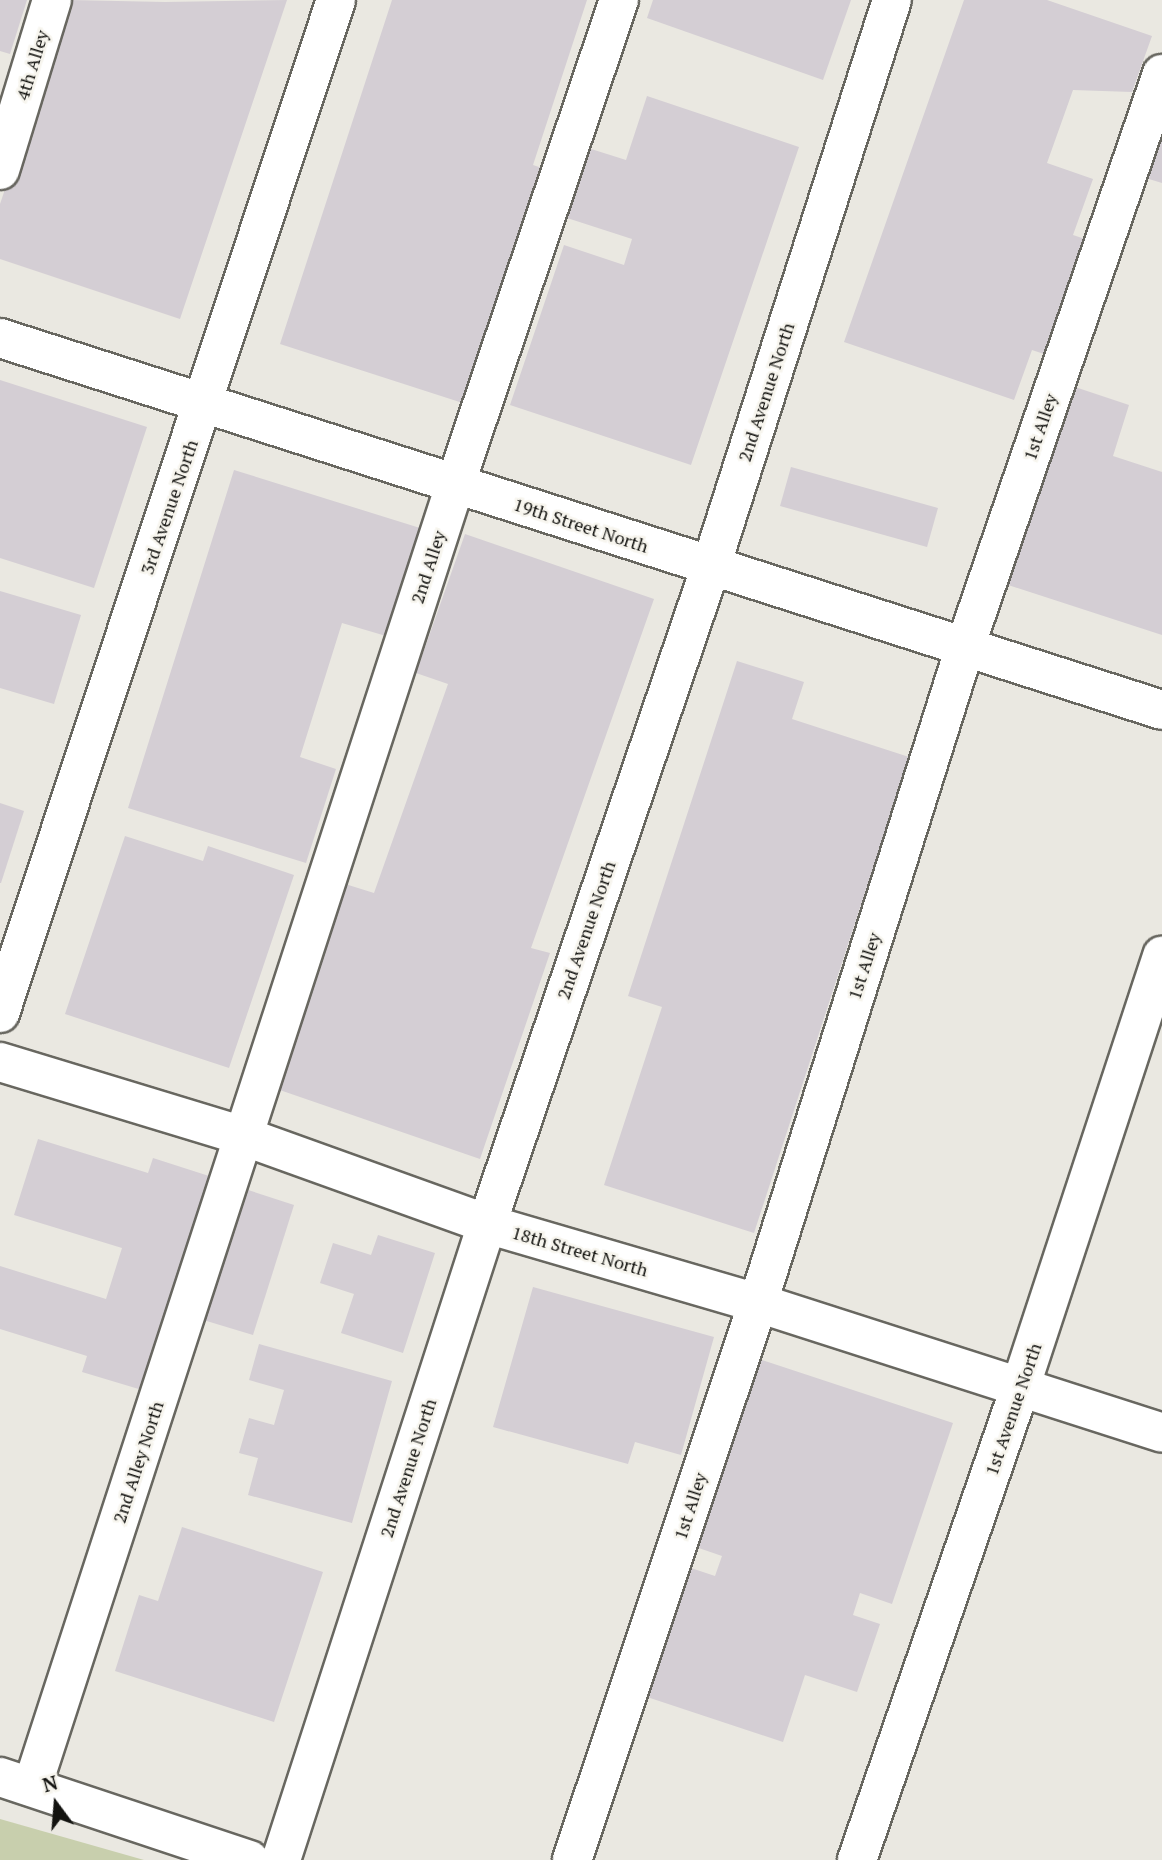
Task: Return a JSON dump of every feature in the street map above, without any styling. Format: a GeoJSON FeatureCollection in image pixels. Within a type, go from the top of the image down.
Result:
{"type":"FeatureCollection","features":[{"type":"Feature","properties":{"kind":"street","name":"4th Alley"},"geometry":{"type":"LineString","coordinates":[[0,170],[52,0]]}},
{"type":"Feature","properties":{"kind":"street","name":"3rd Avenue North"},"geometry":{"type":"LineString","coordinates":[[0,1013],[336,0]]}},
{"type":"Feature","properties":{"kind":"street","name":"2nd Alley"},"geometry":{"type":"LineString","coordinates":[[243,1136],[455,485],[619,0]]}},
{"type":"Feature","properties":{"kind":"street","name":"2nd Avenue North"},"geometry":{"type":"LineString","coordinates":[[281,1860],[487,1224],[711,566],[892,0]]}},
{"type":"Feature","properties":{"kind":"street","name":"1st Alley"},"geometry":{"type":"LineString","coordinates":[[572,1860],[758,1303],[965,647],[1162,74]]}},
{"type":"Feature","properties":{"kind":"street","name":"19th Street North"},"geometry":{"type":"LineString","coordinates":[[0,338],[1162,710]]}},
{"type":"Feature","properties":{"kind":"street","name":"1st Avenue North"},"geometry":{"type":"LineString","coordinates":[[857,1860],[1021,1385],[1162,956]]}},
{"type":"Feature","properties":{"kind":"street","name":"18th Street North"},"geometry":{"type":"LineString","coordinates":[[0,1062],[243,1136],[487,1224],[758,1303],[1021,1385],[1162,1433]]}},
{"type":"Feature","properties":{"kind":"street","name":"2nd Alley North"},"geometry":{"type":"LineString","coordinates":[[16,1782],[243,1136]]}},
{"type":"Feature","properties":{"kind":"street"},"geometry":{"type":"LineString","coordinates":[[16,1782],[250,1860]]}},
{"type":"Feature","properties":{"kind":"green space"},"geometry":{"type":"Polygon","coordinates":[[[0,1819],[144,1860],[0,1860],[0,1819]]]}},
{"type":"Feature","properties":{"kind":"building"},"geometry":{"type":"Polygon","coordinates":[[[0,0],[27,0],[10,54],[0,51],[0,0]]]}},
{"type":"Feature","properties":{"kind":"building"},"geometry":{"type":"Polygon","coordinates":[[[69,0],[287,0],[180,319],[0,259],[0,204],[69,0]]]}},
{"type":"Feature","properties":{"kind":"building"},"geometry":{"type":"Polygon","coordinates":[[[392,0],[587,0],[533,165],[548,170],[472,406],[280,344],[392,0]]]}},
{"type":"Feature","properties":{"kind":"building"},"geometry":{"type":"Polygon","coordinates":[[[653,0],[851,0],[823,80],[647,18],[653,0]]]}},
{"type":"Feature","properties":{"kind":"building"},"geometry":{"type":"Polygon","coordinates":[[[964,0],[1047,0],[1152,36],[1132,92],[1073,90],[1047,163],[1093,179],[1073,235],[1097,243],[1056,358],[1032,350],[1014,400],[844,342],[964,0]]]}},
{"type":"Feature","properties":{"kind":"building"},"geometry":{"type":"Polygon","coordinates":[[[647,96],[799,147],[691,465],[510,405],[564,245],[624,265],[632,239],[564,217],[588,148],[626,160],[647,96]]]}},
{"type":"Feature","properties":{"kind":"building"},"geometry":{"type":"Polygon","coordinates":[[[1162,105],[1162,183],[1139,176],[1162,105]]]}},
{"type":"Feature","properties":{"kind":"building"},"geometry":{"type":"Polygon","coordinates":[[[0,380],[147,427],[94,588],[0,558],[0,380]]]}},
{"type":"Feature","properties":{"kind":"building"},"geometry":{"type":"Polygon","coordinates":[[[1069,385],[1129,405],[1113,456],[1162,472],[1162,635],[1002,583],[1069,385]]]}},
{"type":"Feature","properties":{"kind":"building"},"geometry":{"type":"Polygon","coordinates":[[[791,467],[938,508],[927,547],[780,506],[791,467]]]}},
{"type":"Feature","properties":{"kind":"building"},"geometry":{"type":"Polygon","coordinates":[[[234,470],[420,528],[386,636],[342,623],[300,757],[336,769],[306,863],[128,808],[234,470]]]}},
{"type":"Feature","properties":{"kind":"building"},"geometry":{"type":"Polygon","coordinates":[[[465,534],[654,599],[531,948],[550,953],[480,1159],[271,1087],[342,883],[374,893],[448,684],[416,673],[465,534]]]}},
{"type":"Feature","properties":{"kind":"building"},"geometry":{"type":"Polygon","coordinates":[[[0,591],[81,615],[54,704],[0,688],[0,591]]]}},
{"type":"Feature","properties":{"kind":"building"},"geometry":{"type":"Polygon","coordinates":[[[737,661],[804,682],[792,719],[909,757],[754,1233],[604,1185],[662,1007],[628,996],[737,661]]]}},
{"type":"Feature","properties":{"kind":"building"},"geometry":{"type":"Polygon","coordinates":[[[0,803],[24,811],[1,883],[0,883],[0,803]]]}},
{"type":"Feature","properties":{"kind":"building"},"geometry":{"type":"Polygon","coordinates":[[[125,836],[203,861],[208,846],[294,875],[229,1068],[65,1014],[125,836]]]}},
{"type":"Feature","properties":{"kind":"building"},"geometry":{"type":"Polygon","coordinates":[[[38,1139],[148,1173],[153,1158],[209,1176],[142,1390],[82,1372],[87,1356],[0,1329],[0,1266],[106,1299],[122,1248],[14,1215],[38,1139]]]}},
{"type":"Feature","properties":{"kind":"building"},"geometry":{"type":"Polygon","coordinates":[[[242,1188],[294,1205],[253,1335],[200,1319],[242,1188]]]}},
{"type":"Feature","properties":{"kind":"building"},"geometry":{"type":"Polygon","coordinates":[[[378,1235],[435,1253],[403,1353],[341,1333],[354,1294],[320,1283],[333,1243],[371,1255],[378,1235]]]}},
{"type":"Feature","properties":{"kind":"building"},"geometry":{"type":"Polygon","coordinates":[[[533,1287],[714,1337],[681,1455],[635,1442],[628,1464],[493,1427],[533,1287]]]}},
{"type":"Feature","properties":{"kind":"building"},"geometry":{"type":"Polygon","coordinates":[[[259,1344],[392,1381],[352,1523],[248,1495],[258,1458],[239,1453],[249,1418],[274,1425],[284,1390],[249,1380],[259,1344]]]}},
{"type":"Feature","properties":{"kind":"building"},"geometry":{"type":"Polygon","coordinates":[[[753,1357],[953,1423],[892,1604],[860,1593],[853,1615],[880,1624],[857,1692],[805,1675],[783,1742],[638,1694],[682,1565],[715,1576],[722,1556],[690,1545],[753,1357]]]}},
{"type":"Feature","properties":{"kind":"building"},"geometry":{"type":"Polygon","coordinates":[[[182,1527],[323,1572],[274,1722],[115,1671],[139,1595],[158,1601],[182,1527]]]}}]}
